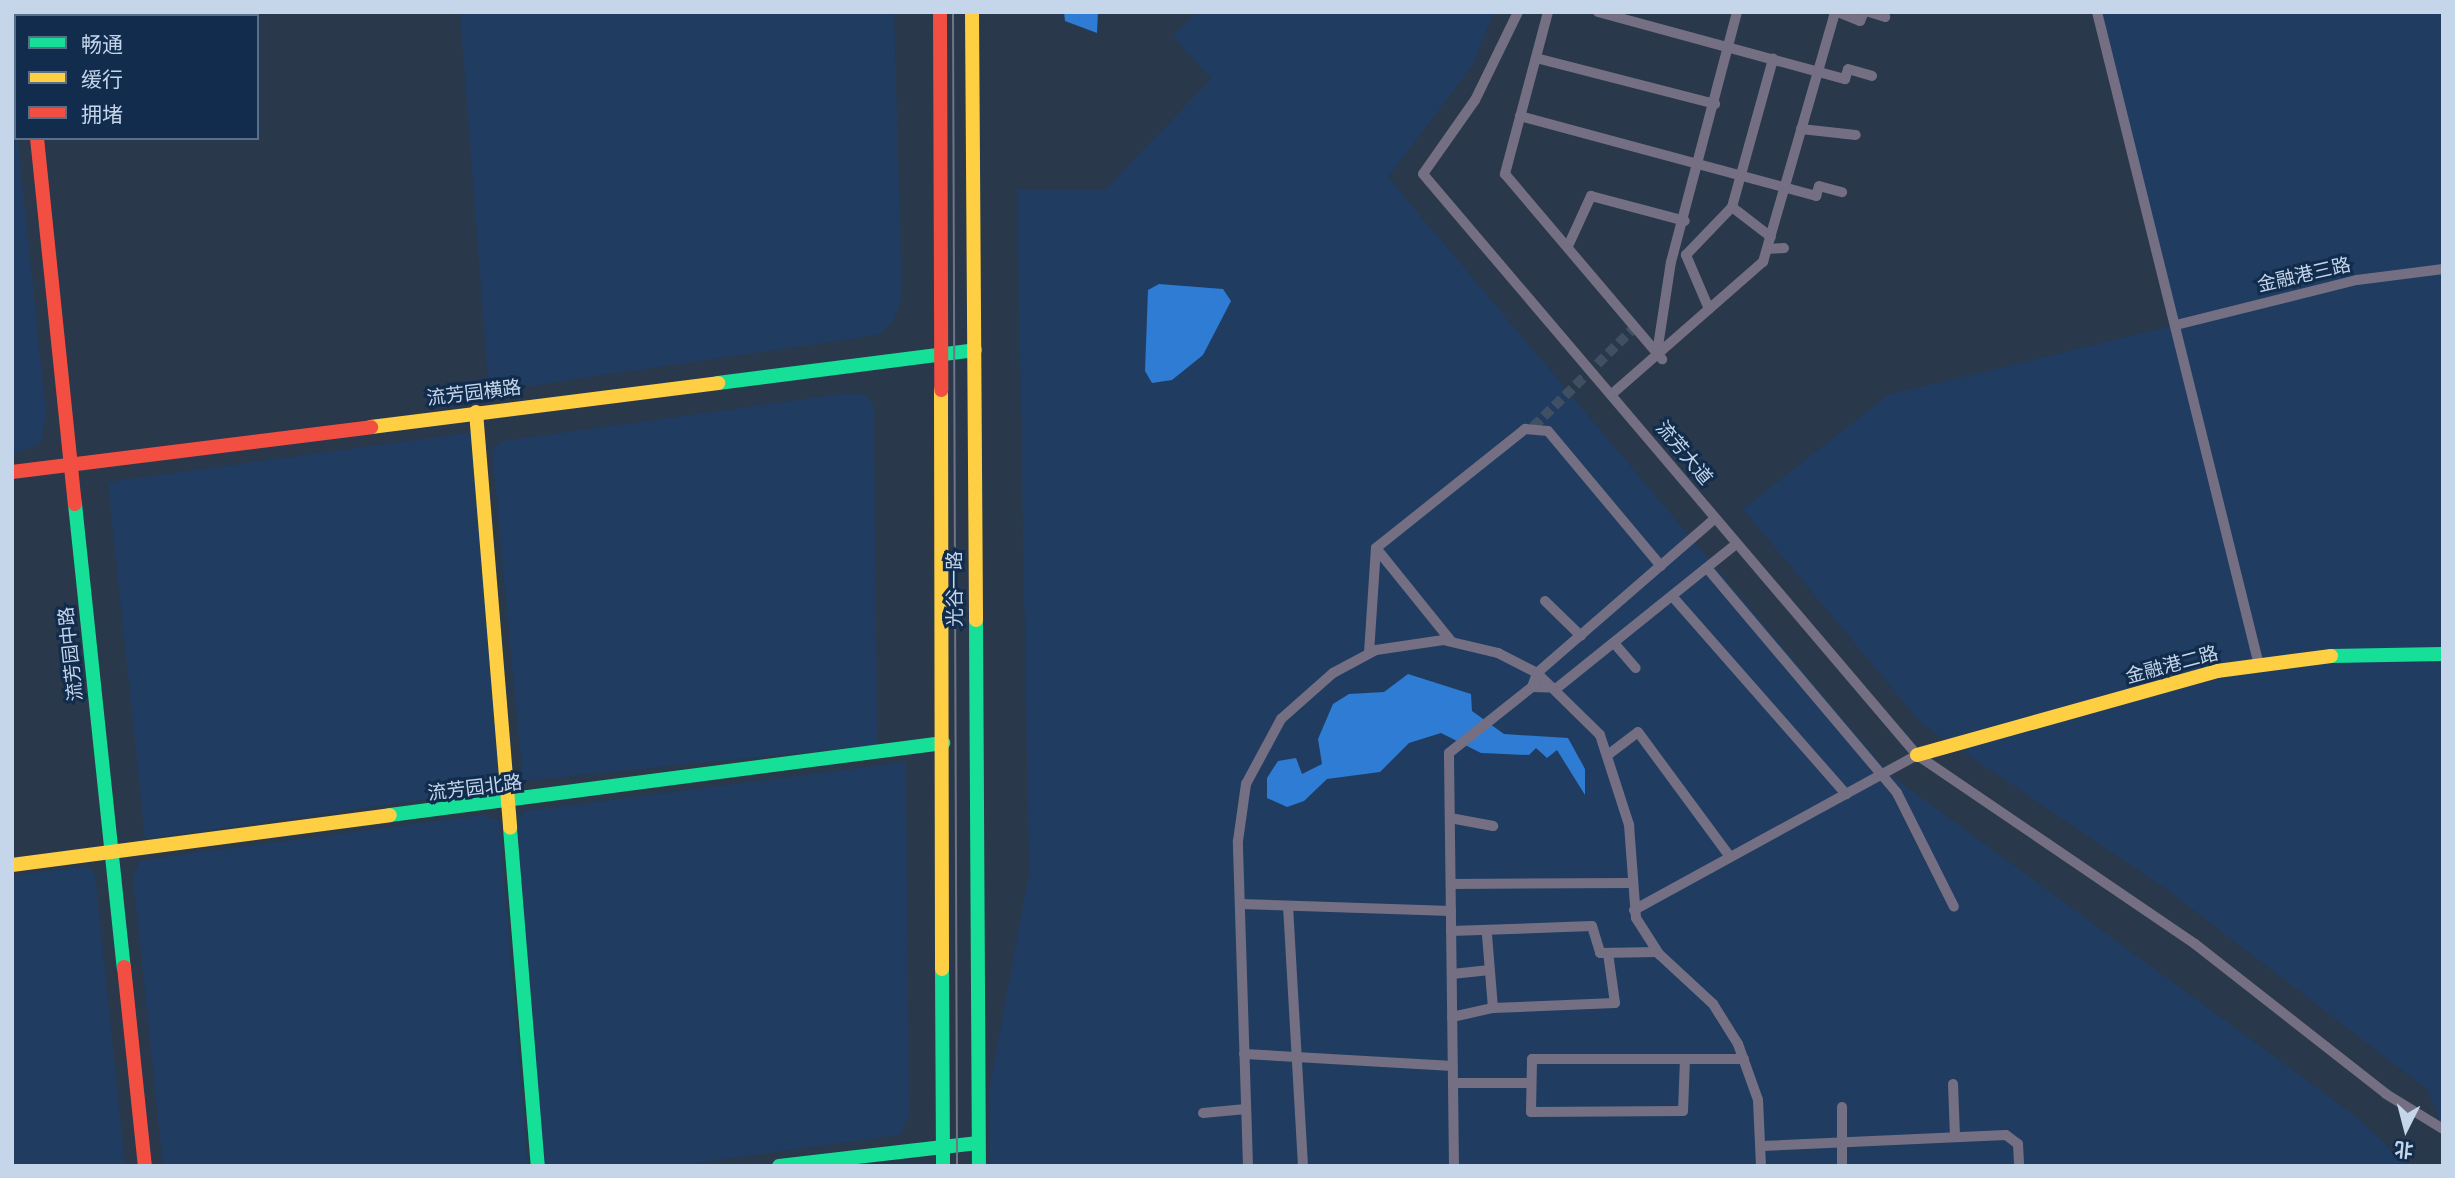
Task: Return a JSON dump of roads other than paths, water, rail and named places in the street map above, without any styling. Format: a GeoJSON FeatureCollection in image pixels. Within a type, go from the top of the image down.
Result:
{"type":"FeatureCollection","features":[{"type":"Feature","properties":{"kind":"street","name":"光谷一路"},"geometry":{"type":"LineString","coordinates":[[940,12],[943,1166]]}},
{"type":"Feature","properties":{"kind":"street","name":"光谷一路"},"geometry":{"type":"LineString","coordinates":[[972,12],[979,1166]]}},
{"type":"Feature","properties":{"kind":"street","name":"流芳大道"},"geometry":{"type":"LineString","coordinates":[[1518,12],[1482,89],[1423,174],[1917,755],[2196,944],[2386,1094],[2443,1129]]}},
{"type":"Feature","properties":{"kind":"street"},"geometry":{"type":"LineString","coordinates":[[1548,12],[1505,174],[1569,244],[1660,356]]}},
{"type":"Feature","properties":{"kind":"street"},"geometry":{"type":"LineString","coordinates":[[1598,12],[1845,79],[1848,69],[1872,76]]}},
{"type":"Feature","properties":{"kind":"street"},"geometry":{"type":"LineString","coordinates":[[1660,356],[1661,305],[1685,221],[1737,12]]}},
{"type":"Feature","properties":{"kind":"street"},"geometry":{"type":"LineString","coordinates":[[1612,394],[1660,356],[1763,262],[1836,12],[1860,22],[1867,12],[1885,17]]}},
{"type":"Feature","properties":{"kind":"street"},"geometry":{"type":"LineString","coordinates":[[2097,12],[2259,665]]}},
{"type":"Feature","properties":{"kind":"street"},"geometry":{"type":"LineString","coordinates":[[1536,58],[1715,104]]}},
{"type":"Feature","properties":{"kind":"street"},"geometry":{"type":"LineString","coordinates":[[1709,309],[1686,255],[1732,207],[1773,59]]}},
{"type":"Feature","properties":{"kind":"street"},"geometry":{"type":"LineString","coordinates":[[1520,116],[1816,196],[1819,186],[1842,192]]}},
{"type":"Feature","properties":{"kind":"street"},"geometry":{"type":"LineString","coordinates":[[1801,129],[1856,135]]}},
{"type":"Feature","properties":{"kind":"street","name":"流芳园中路"},"geometry":{"type":"LineString","coordinates":[[37,140],[145,1166]]}},
{"type":"Feature","properties":{"kind":"street"},"geometry":{"type":"LineString","coordinates":[[1569,244],[1591,196],[1685,221]]}},
{"type":"Feature","properties":{"kind":"street"},"geometry":{"type":"LineString","coordinates":[[1732,207],[1771,237]]}},
{"type":"Feature","properties":{"kind":"street"},"geometry":{"type":"LineString","coordinates":[[1767,249],[1784,248]]}},
{"type":"Feature","properties":{"kind":"street","name":"金融港三路"},"geometry":{"type":"LineString","coordinates":[[2176,325],[2357,279],[2443,269]]}},
{"type":"Feature","properties":{"kind":"street","name":"流芳园横路"},"geometry":{"type":"LineString","coordinates":[[12,472],[975,350]]}},
{"type":"Feature","properties":{"kind":"street"},"geometry":{"type":"LineString","coordinates":[[476,412],[505,804],[538,1166]]}},
{"type":"Feature","properties":{"kind":"street"},"geometry":{"type":"LineString","coordinates":[[1376,548],[1444,502],[1525,429],[1540,427],[1661,566]]}},
{"type":"Feature","properties":{"kind":"street"},"geometry":{"type":"LineString","coordinates":[[1454,1166],[1449,753],[1532,687],[1537,673],[1715,518]]}},
{"type":"Feature","properties":{"kind":"street"},"geometry":{"type":"LineString","coordinates":[[1532,687],[1557,688],[1736,544]]}},
{"type":"Feature","properties":{"kind":"street"},"geometry":{"type":"LineString","coordinates":[[1376,548],[1451,640]]}},
{"type":"Feature","properties":{"kind":"street"},"geometry":{"type":"LineString","coordinates":[[1369,653],[1376,548]]}},
{"type":"Feature","properties":{"kind":"street"},"geometry":{"type":"LineString","coordinates":[[1707,568],[1897,793],[1954,906]]}},
{"type":"Feature","properties":{"kind":"street"},"geometry":{"type":"LineString","coordinates":[[1672,596],[1846,794]]}},
{"type":"Feature","properties":{"kind":"street"},"geometry":{"type":"LineString","coordinates":[[1545,601],[1581,636]]}},
{"type":"Feature","properties":{"kind":"street"},"geometry":{"type":"LineString","coordinates":[[1248,1166],[1240,904],[1242,801],[1265,742],[1303,696],[1369,653],[1451,640],[1498,653],[1537,673],[1557,688],[1588,719],[1609,754],[1629,825],[1629,883],[1634,910],[1657,952],[1713,1004],[1744,1059],[1763,1146],[1764,1165]]}},
{"type":"Feature","properties":{"kind":"street"},"geometry":{"type":"LineString","coordinates":[[1614,643],[1636,668]]}},
{"type":"Feature","properties":{"kind":"street","name":"金融港二路"},"geometry":{"type":"LineString","coordinates":[[1917,755],[2259,665],[2315,656],[2443,654]]}},
{"type":"Feature","properties":{"kind":"street"},"geometry":{"type":"LineString","coordinates":[[1609,754],[1638,732],[1730,857]]}},
{"type":"Feature","properties":{"kind":"street","name":"流芳园北路"},"geometry":{"type":"LineString","coordinates":[[12,865],[505,804],[943,743]]}},
{"type":"Feature","properties":{"kind":"street"},"geometry":{"type":"LineString","coordinates":[[1634,910],[1917,755]]}},
{"type":"Feature","properties":{"kind":"street"},"geometry":{"type":"LineString","coordinates":[[1450,818],[1493,826]]}},
{"type":"Feature","properties":{"kind":"street"},"geometry":{"type":"LineString","coordinates":[[1451,884],[1629,883]]}},
{"type":"Feature","properties":{"kind":"street"},"geometry":{"type":"LineString","coordinates":[[1240,904],[1451,911]]}},
{"type":"Feature","properties":{"kind":"street"},"geometry":{"type":"LineString","coordinates":[[1288,906],[1303,1166]]}},
{"type":"Feature","properties":{"kind":"street"},"geometry":{"type":"LineString","coordinates":[[1451,931],[1487,935],[1592,926],[1600,953],[1657,952]]}},
{"type":"Feature","properties":{"kind":"street"},"geometry":{"type":"LineString","coordinates":[[1487,935],[1493,1008]]}},
{"type":"Feature","properties":{"kind":"street"},"geometry":{"type":"LineString","coordinates":[[1452,1017],[1493,1008],[1615,1003],[1608,953]]}},
{"type":"Feature","properties":{"kind":"street"},"geometry":{"type":"LineString","coordinates":[[1452,974],[1490,970]]}},
{"type":"Feature","properties":{"kind":"street"},"geometry":{"type":"LineString","coordinates":[[1244,1054],[1453,1066]]}},
{"type":"Feature","properties":{"kind":"street"},"geometry":{"type":"LineString","coordinates":[[1685,1059],[1683,1111],[1531,1112],[1532,1059],[1685,1059],[1744,1059]]}},
{"type":"Feature","properties":{"kind":"street"},"geometry":{"type":"LineString","coordinates":[[1453,1083],[1531,1083]]}},
{"type":"Feature","properties":{"kind":"street"},"geometry":{"type":"LineString","coordinates":[[1953,1084],[1955,1136]]}},
{"type":"Feature","properties":{"kind":"street"},"geometry":{"type":"LineString","coordinates":[[1842,1107],[1842,1166]]}},
{"type":"Feature","properties":{"kind":"street"},"geometry":{"type":"LineString","coordinates":[[1203,1113],[1246,1108]]}},
{"type":"Feature","properties":{"kind":"street"},"geometry":{"type":"LineString","coordinates":[[1763,1146],[1955,1136],[2014,1136],[2020,1166]]}},
{"type":"Feature","properties":{"kind":"street"},"geometry":{"type":"LineString","coordinates":[[779,1166],[943,1142],[978,1143]]}},
{"type":"Feature","properties":{"kind":"water"},"geometry":{"type":"Polygon","coordinates":[[[1064,12],[1098,12],[1097,33],[1065,21],[1064,12]]]}},
{"type":"Feature","properties":{"kind":"water"},"geometry":{"type":"Polygon","coordinates":[[[1159,284],[1223,289],[1231,301],[1203,355],[1172,380],[1152,383],[1145,371],[1148,290],[1159,284]]]}},
{"type":"Feature","properties":{"kind":"water"},"geometry":{"type":"Polygon","coordinates":[[[1408,674],[1471,694],[1472,711],[1504,734],[1568,738],[1585,769],[1585,795],[1557,750],[1547,758],[1536,748],[1529,755],[1481,753],[1441,733],[1409,743],[1380,772],[1327,779],[1304,801],[1287,807],[1267,798],[1267,778],[1278,761],[1296,758],[1302,774],[1322,764],[1318,739],[1333,704],[1349,694],[1384,692],[1408,674]]]}},
{"type":"Feature","properties":{"kind":"tunnel"},"geometry":{"type":"LineString","coordinates":[[1533,427],[1635,327]]}},
{"type":"Feature","properties":{"kind":"tram line"},"geometry":{"type":"LineString","coordinates":[[953,12],[957,1166]]}}]}
